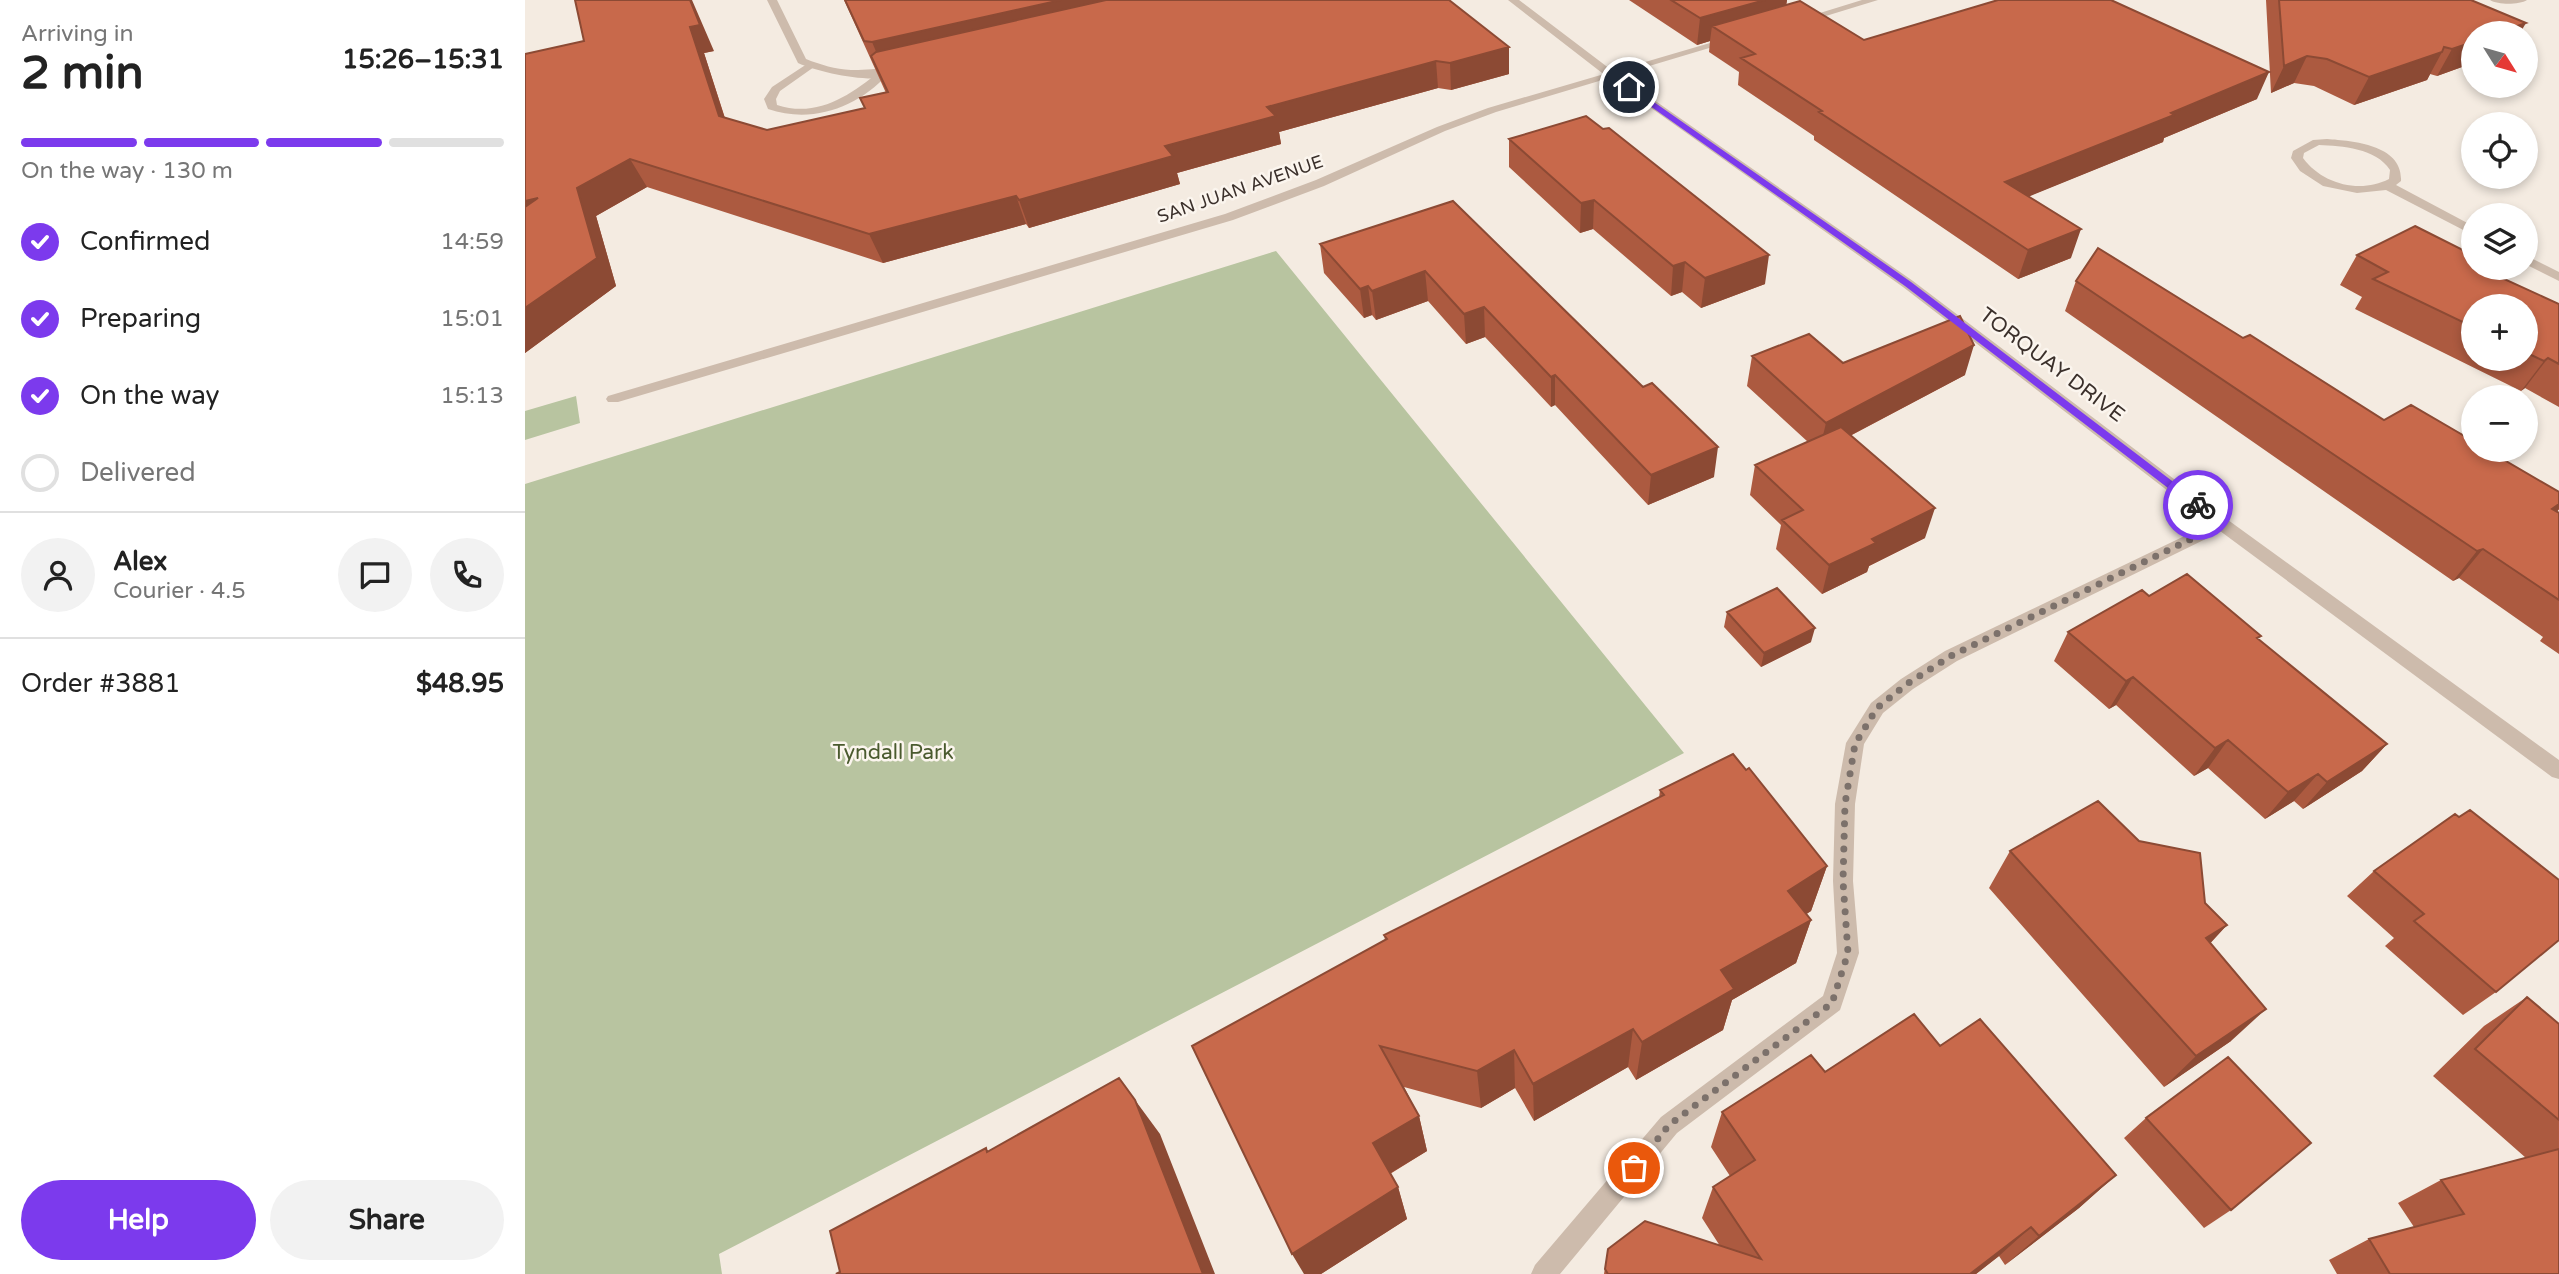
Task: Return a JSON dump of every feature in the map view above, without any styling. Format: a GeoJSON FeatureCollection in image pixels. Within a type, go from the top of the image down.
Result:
{"type":"FeatureCollection","features":[{"type":"Feature","properties":{"kind":"street"},"geometry":{"type":"LineString","coordinates":[[772,0],[802,61],[810,65],[883,74],[915,68]]}},
{"type":"Feature","properties":{"kind":"street","name":"TORQUAY DRIVE"},"geometry":{"type":"LineString","coordinates":[[1513,0],[1610,74],[1908,284],[2222,524],[2559,771]]}},
{"type":"Feature","properties":{"kind":"street"},"geometry":{"type":"LineString","coordinates":[[1781,26],[1873,0]]}},
{"type":"Feature","properties":{"kind":"street"},"geometry":{"type":"LineString","coordinates":[[2495,0],[2522,0]]}},
{"type":"Feature","properties":{"kind":"street","name":"SAN JUAN AVENUE"},"geometry":{"type":"LineString","coordinates":[[613,399],[1229,217],[1321,183],[1441,129],[1610,74],[1741,37]]}},
{"type":"Feature","properties":{"kind":"street"},"geometry":{"type":"LineString","coordinates":[[810,65],[776,89],[770,99],[772,107],[797,114],[820,111],[843,103],[883,74]]}},
{"type":"Feature","properties":{"kind":"street"},"geometry":{"type":"LineString","coordinates":[[2388,186],[2395,181],[2395,167],[2369,150],[2331,142],[2306,145],[2299,151],[2297,158],[2302,166],[2325,181],[2360,189],[2388,186],[2461,225]]}},
{"type":"Feature","properties":{"kind":"street"},"geometry":{"type":"LineString","coordinates":[[2538,266],[2559,277]]}},
{"type":"Feature","properties":{"kind":"street"},"geometry":{"type":"LineString","coordinates":[[1544,1274],[1669,1125],[1832,1003],[1848,953],[1843,881],[1845,804],[1855,744],[1877,708],[1907,684],[1951,656],[2222,524]]}},
{"type":"Feature","properties":{"kind":"green space","name":"Tyndall Park"},"geometry":{"type":"Polygon","coordinates":[[[1276,251],[1684,753],[719,1254],[722,1274],[525,1274],[525,484],[1276,251]]]}},
{"type":"Feature","properties":{"kind":"green space"},"geometry":{"type":"Polygon","coordinates":[[[576,396],[580,423],[525,440],[525,411],[576,396]]]}},
{"type":"Feature","properties":{"kind":"building"},"geometry":{"type":"Polygon","coordinates":[[[575,0],[690,0],[700,25],[690,27],[719,116],[767,130],[865,108],[860,98],[888,92],[871,56],[876,52],[1106,0],[1449,0],[1509,47],[1450,63],[1436,61],[1267,107],[1276,116],[1165,146],[1173,156],[1019,200],[1016,196],[869,234],[630,159],[577,188],[597,258],[525,308],[525,207],[538,198],[525,201],[525,54],[584,41],[575,0]]]}},
{"type":"Feature","properties":{"kind":"building"},"geometry":{"type":"Polygon","coordinates":[[[845,0],[1061,0],[872,42],[864,41],[845,0]]]}},
{"type":"Feature","properties":{"kind":"building"},"geometry":{"type":"Polygon","coordinates":[[[1671,0],[1765,0],[1700,18],[1671,0]]]}},
{"type":"Feature","properties":{"kind":"building"},"geometry":{"type":"Polygon","coordinates":[[[1998,0],[2111,0],[2269,72],[2171,113],[2174,115],[2005,182],[2081,229],[2028,250],[1741,58],[1755,54],[1712,26],[1800,1],[1864,40],[1998,0]]]}},
{"type":"Feature","properties":{"kind":"building"},"geometry":{"type":"Polygon","coordinates":[[[2279,0],[2471,0],[2521,21],[2461,21],[2461,46],[2452,49],[2444,47],[2442,52],[2369,77],[2327,59],[2307,56],[2284,66],[2279,0]]]}},
{"type":"Feature","properties":{"kind":"building"},"geometry":{"type":"Polygon","coordinates":[[[1586,116],[1603,129],[1609,128],[1769,255],[1705,278],[1685,262],[1673,266],[1594,200],[1581,203],[1509,139],[1586,116]]]}},
{"type":"Feature","properties":{"kind":"building"},"geometry":{"type":"Polygon","coordinates":[[[1453,201],[1643,387],[1652,383],[1718,447],[1651,475],[1555,375],[1551,377],[1484,307],[1464,314],[1425,271],[1372,291],[1368,286],[1360,289],[1320,244],[1453,201]]]}},
{"type":"Feature","properties":{"kind":"building"},"geometry":{"type":"Polygon","coordinates":[[[2415,226],[2461,249],[2461,280],[2506,280],[2537,294],[2461,294],[2461,321],[2373,279],[2388,272],[2357,255],[2415,226]]]}},
{"type":"Feature","properties":{"kind":"building"},"geometry":{"type":"Polygon","coordinates":[[[2098,248],[2243,338],[2250,335],[2384,420],[2411,405],[2461,434],[2461,462],[2508,462],[2559,492],[2559,504],[2552,509],[2559,513],[2559,600],[2483,549],[2477,551],[2076,281],[2098,248]]]}},
{"type":"Feature","properties":{"kind":"building"},"geometry":{"type":"Polygon","coordinates":[[[2538,294],[2559,304],[2559,364],[2548,358],[2544,361],[2538,358],[2538,294]]]}},
{"type":"Feature","properties":{"kind":"building"},"geometry":{"type":"Polygon","coordinates":[[[1960,316],[1974,345],[1826,423],[1752,356],[1809,334],[1843,363],[1960,316]]]}},
{"type":"Feature","properties":{"kind":"building"},"geometry":{"type":"Polygon","coordinates":[[[1841,427],[1935,508],[1872,539],[1876,543],[1829,565],[1782,520],[1803,510],[1755,465],[1841,427]]]}},
{"type":"Feature","properties":{"kind":"building"},"geometry":{"type":"Polygon","coordinates":[[[2187,574],[2261,636],[2257,638],[2387,744],[2327,782],[2318,774],[2288,792],[2228,740],[2215,748],[2133,677],[2126,681],[2068,632],[2142,590],[2149,596],[2187,574]]]}},
{"type":"Feature","properties":{"kind":"building"},"geometry":{"type":"Polygon","coordinates":[[[1777,588],[1815,628],[1764,653],[1727,612],[1777,588]]]}},
{"type":"Feature","properties":{"kind":"building"},"geometry":{"type":"Polygon","coordinates":[[[1733,754],[1746,770],[1749,768],[1827,866],[1788,891],[1811,920],[1721,970],[1734,989],[1642,1042],[1633,1029],[1533,1084],[1514,1050],[1477,1071],[1380,1046],[1419,1116],[1373,1143],[1398,1187],[1292,1254],[1192,1046],[1387,939],[1384,935],[1664,795],[1660,790],[1733,754]]]}},
{"type":"Feature","properties":{"kind":"building"},"geometry":{"type":"Polygon","coordinates":[[[2098,801],[2139,841],[2200,853],[2205,903],[2227,925],[2206,938],[2266,1009],[2196,1056],[2010,851],[2098,801]]]}},
{"type":"Feature","properties":{"kind":"building"},"geometry":{"type":"Polygon","coordinates":[[[2470,810],[2559,880],[2559,940],[2496,992],[2414,921],[2424,914],[2374,871],[2455,814],[2459,817],[2470,810]]]}},
{"type":"Feature","properties":{"kind":"building"},"geometry":{"type":"Polygon","coordinates":[[[2527,997],[2559,1024],[2559,1120],[2475,1049],[2527,997]]]}},
{"type":"Feature","properties":{"kind":"building"},"geometry":{"type":"Polygon","coordinates":[[[1914,1014],[1940,1046],[1980,1019],[2116,1175],[2039,1236],[2031,1227],[1970,1274],[1608,1274],[1605,1269],[1608,1249],[1645,1221],[1761,1259],[1713,1187],[1755,1160],[1722,1112],[1811,1055],[1825,1072],[1914,1014]]]}},
{"type":"Feature","properties":{"kind":"building"},"geometry":{"type":"Polygon","coordinates":[[[2228,1057],[2311,1143],[2231,1210],[2146,1118],[2228,1057]]]}},
{"type":"Feature","properties":{"kind":"building"},"geometry":{"type":"Polygon","coordinates":[[[1119,1078],[1135,1100],[1203,1274],[836,1274],[840,1272],[830,1231],[986,1148],[987,1152],[1119,1078]]]}},
{"type":"Feature","properties":{"kind":"building"},"geometry":{"type":"Polygon","coordinates":[[[2559,1149],[2559,1274],[2390,1274],[2369,1239],[2464,1214],[2441,1180],[2559,1149]]]}},
{"type":"Feature","properties":{"kind":"way so far"},"geometry":{"type":"LineString","coordinates":[[1634,1168],[1669,1125],[1832,1003],[1848,953],[1843,881],[1845,804],[1855,744],[1877,708],[1907,684],[1951,656],[2222,524],[2198,505]]}},
{"type":"Feature","properties":{"kind":"route"},"geometry":{"type":"LineString","coordinates":[[1629,87],[1908,284],[2198,505]]}}]}
